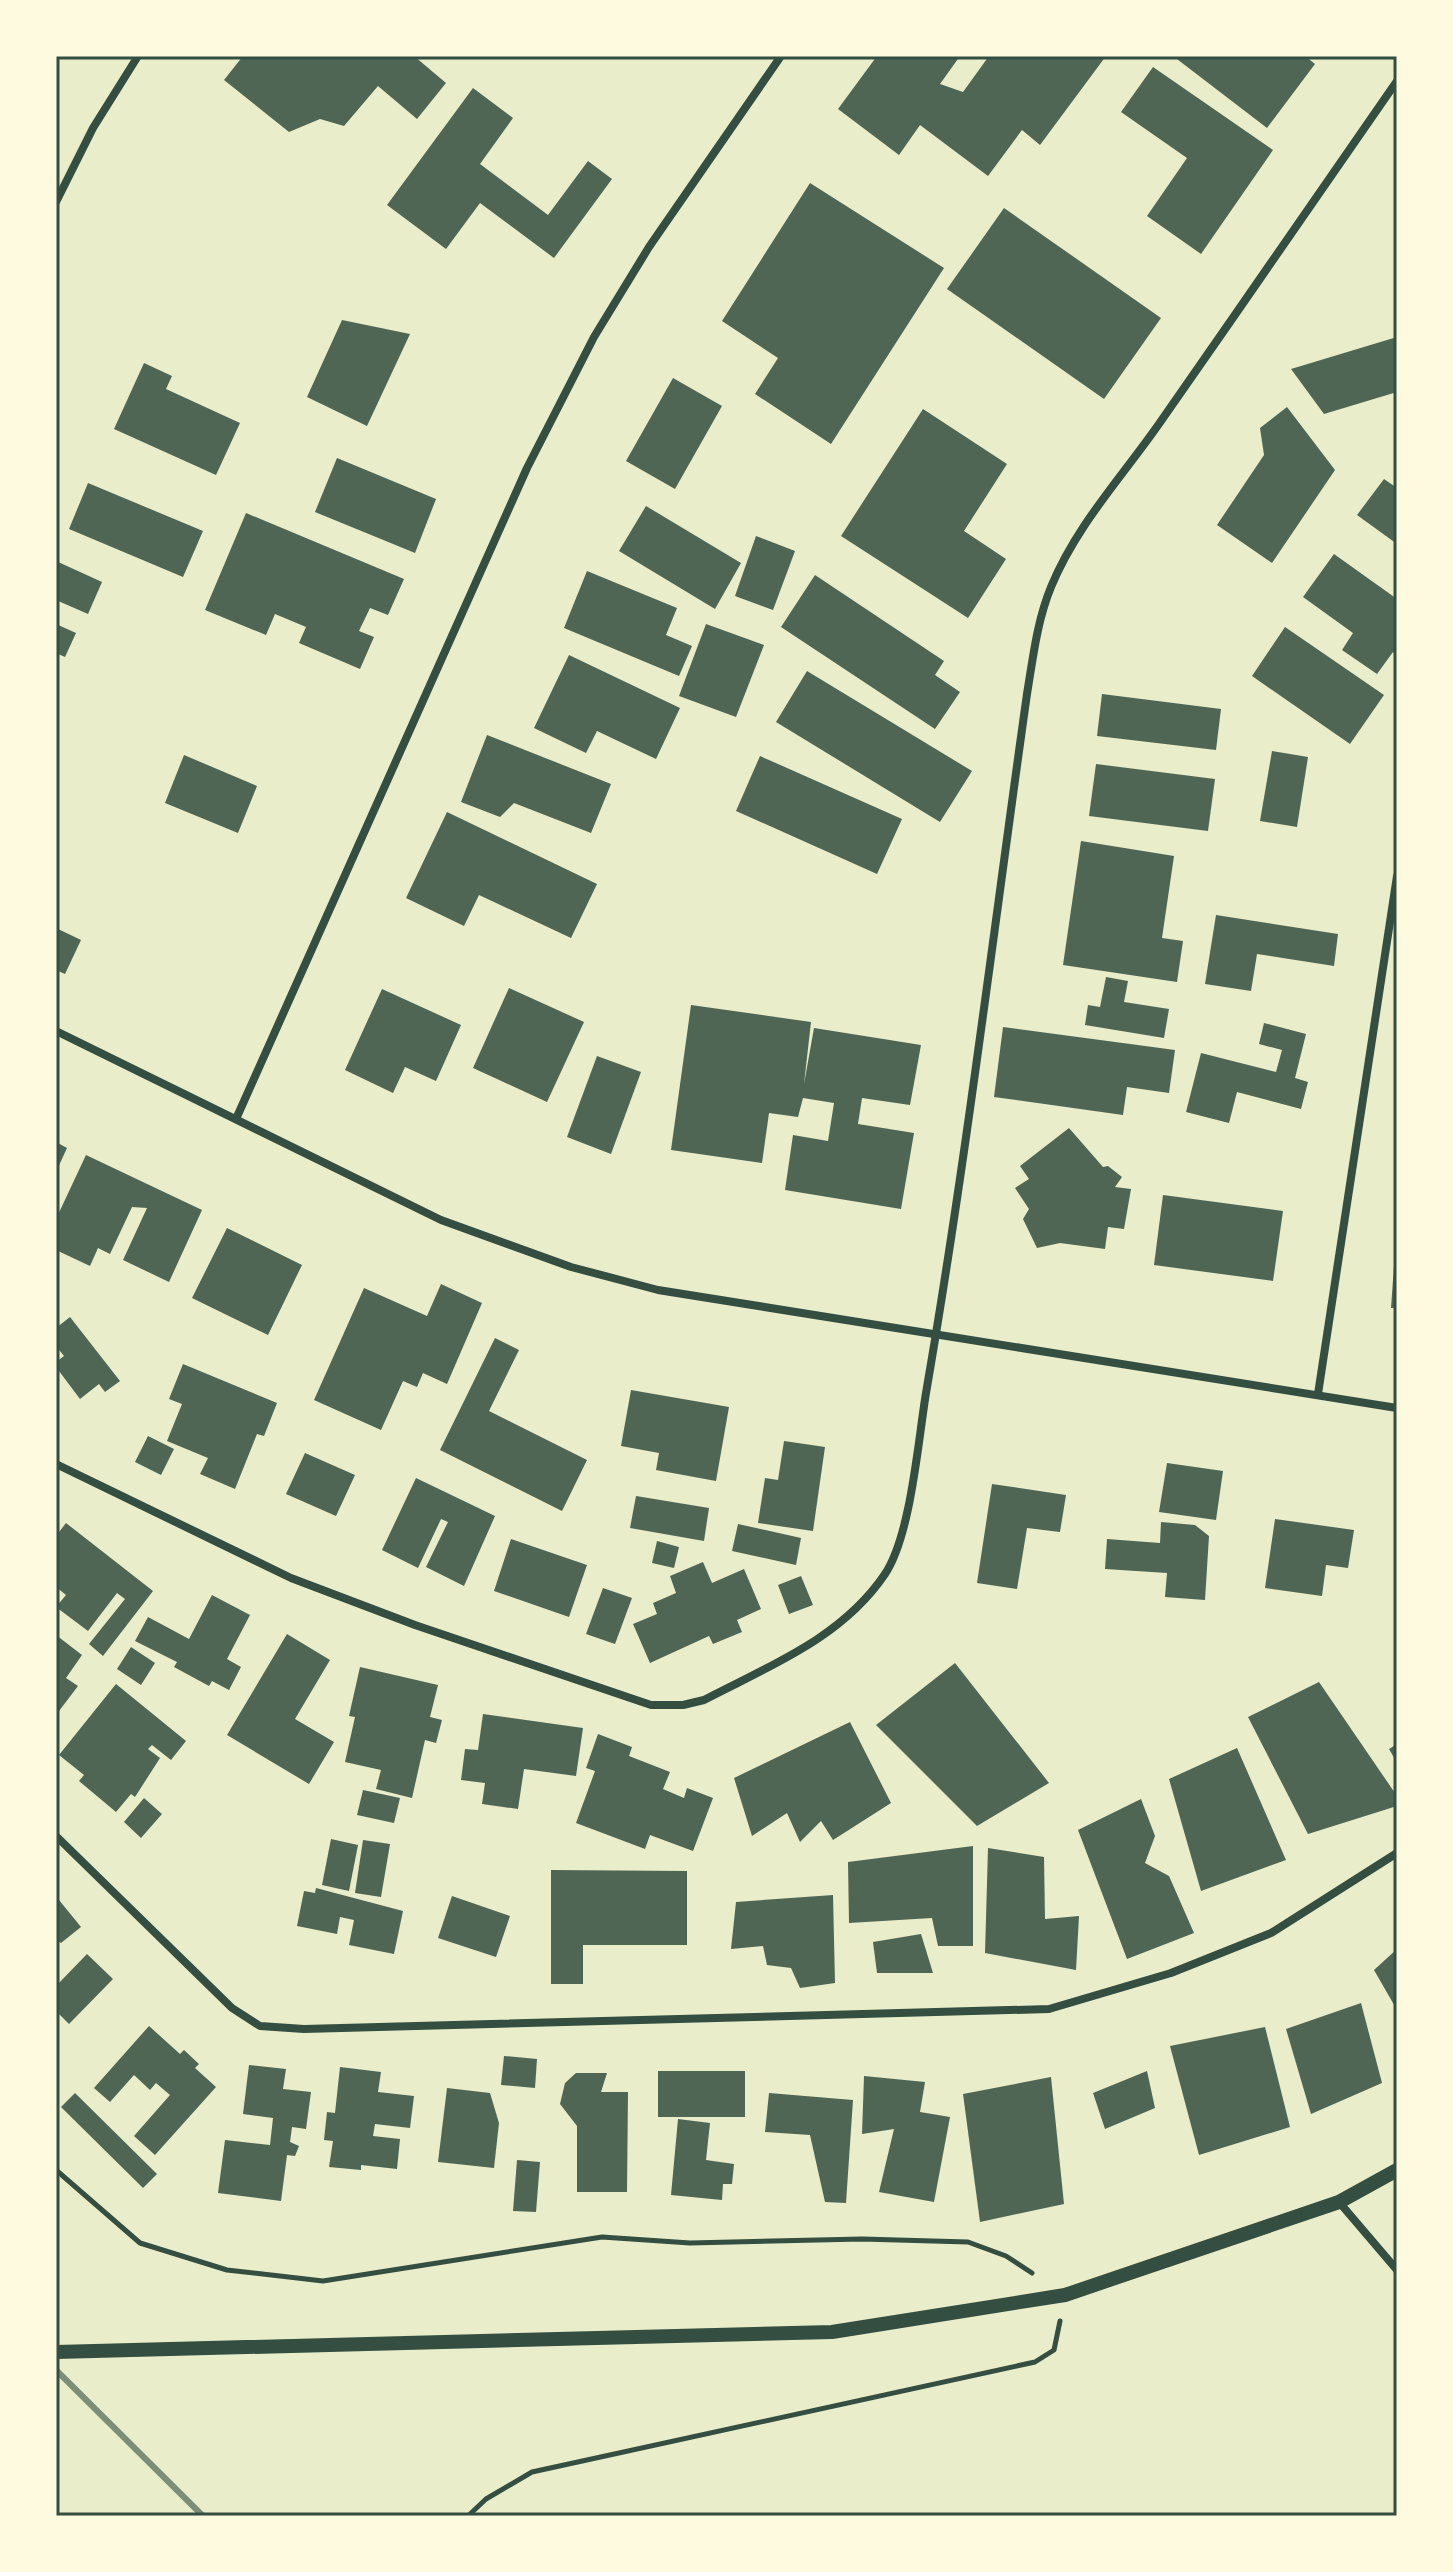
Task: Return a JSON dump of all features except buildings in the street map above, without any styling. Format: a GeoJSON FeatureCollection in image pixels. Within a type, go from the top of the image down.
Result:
{"type":"FeatureCollection","features":[{"type":"Feature","properties":{"kind":"street"},"geometry":{"type":"LineString","coordinates":[[56,202],[93,128],[138,56]]}},
{"type":"Feature","properties":{"kind":"street"},"geometry":{"type":"LineString","coordinates":[[236,1119],[527,468],[594,337],[649,247],[781,56]]}},
{"type":"Feature","properties":{"kind":"street"},"geometry":{"type":"LineString","coordinates":[[56,1464],[291,1578],[537,1669],[651,1705],[683,1705],[704,1700],[825,1637],[886,1574],[904,1521],[937,1332],[1027,694],[1039,625],[1051,587],[1089,517],[1144,446],[1397,81]]}},
{"type":"Feature","properties":{"kind":"street"},"geometry":{"type":"LineString","coordinates":[[1318,1394],[1397,876]]}},
{"type":"Feature","properties":{"kind":"street"},"geometry":{"type":"LineString","coordinates":[[56,1031],[441,1220],[571,1267],[658,1290],[937,1332],[1397,1408]]}},
{"type":"Feature","properties":{"kind":"street"},"geometry":{"type":"LineString","coordinates":[[56,1836],[232,2008],[260,2026],[304,2029],[1049,2009],[1171,1973],[1271,1933],[1397,1853]]}},
{"type":"Feature","properties":{"kind":"street"},"geometry":{"type":"LineString","coordinates":[[56,2352],[832,2332],[1065,2295],[1339,2202],[1397,2170]]}},
{"type":"Feature","properties":{"kind":"street"},"geometry":{"type":"LineString","coordinates":[[1339,2202],[1397,2270]]}},
{"type":"Feature","properties":{"kind":"path"},"geometry":{"type":"LineString","coordinates":[[56,2170],[140,2243],[227,2270],[323,2281],[602,2237],[690,2243],[862,2239],[938,2241],[968,2242],[1006,2256],[1065,2295],[1054,2350],[1035,2362],[532,2472],[486,2499],[468,2516]]}},
{"type":"Feature","properties":{"kind":"railway"},"geometry":{"type":"LineString","coordinates":[[56,2370],[203,2516]]}}]}
